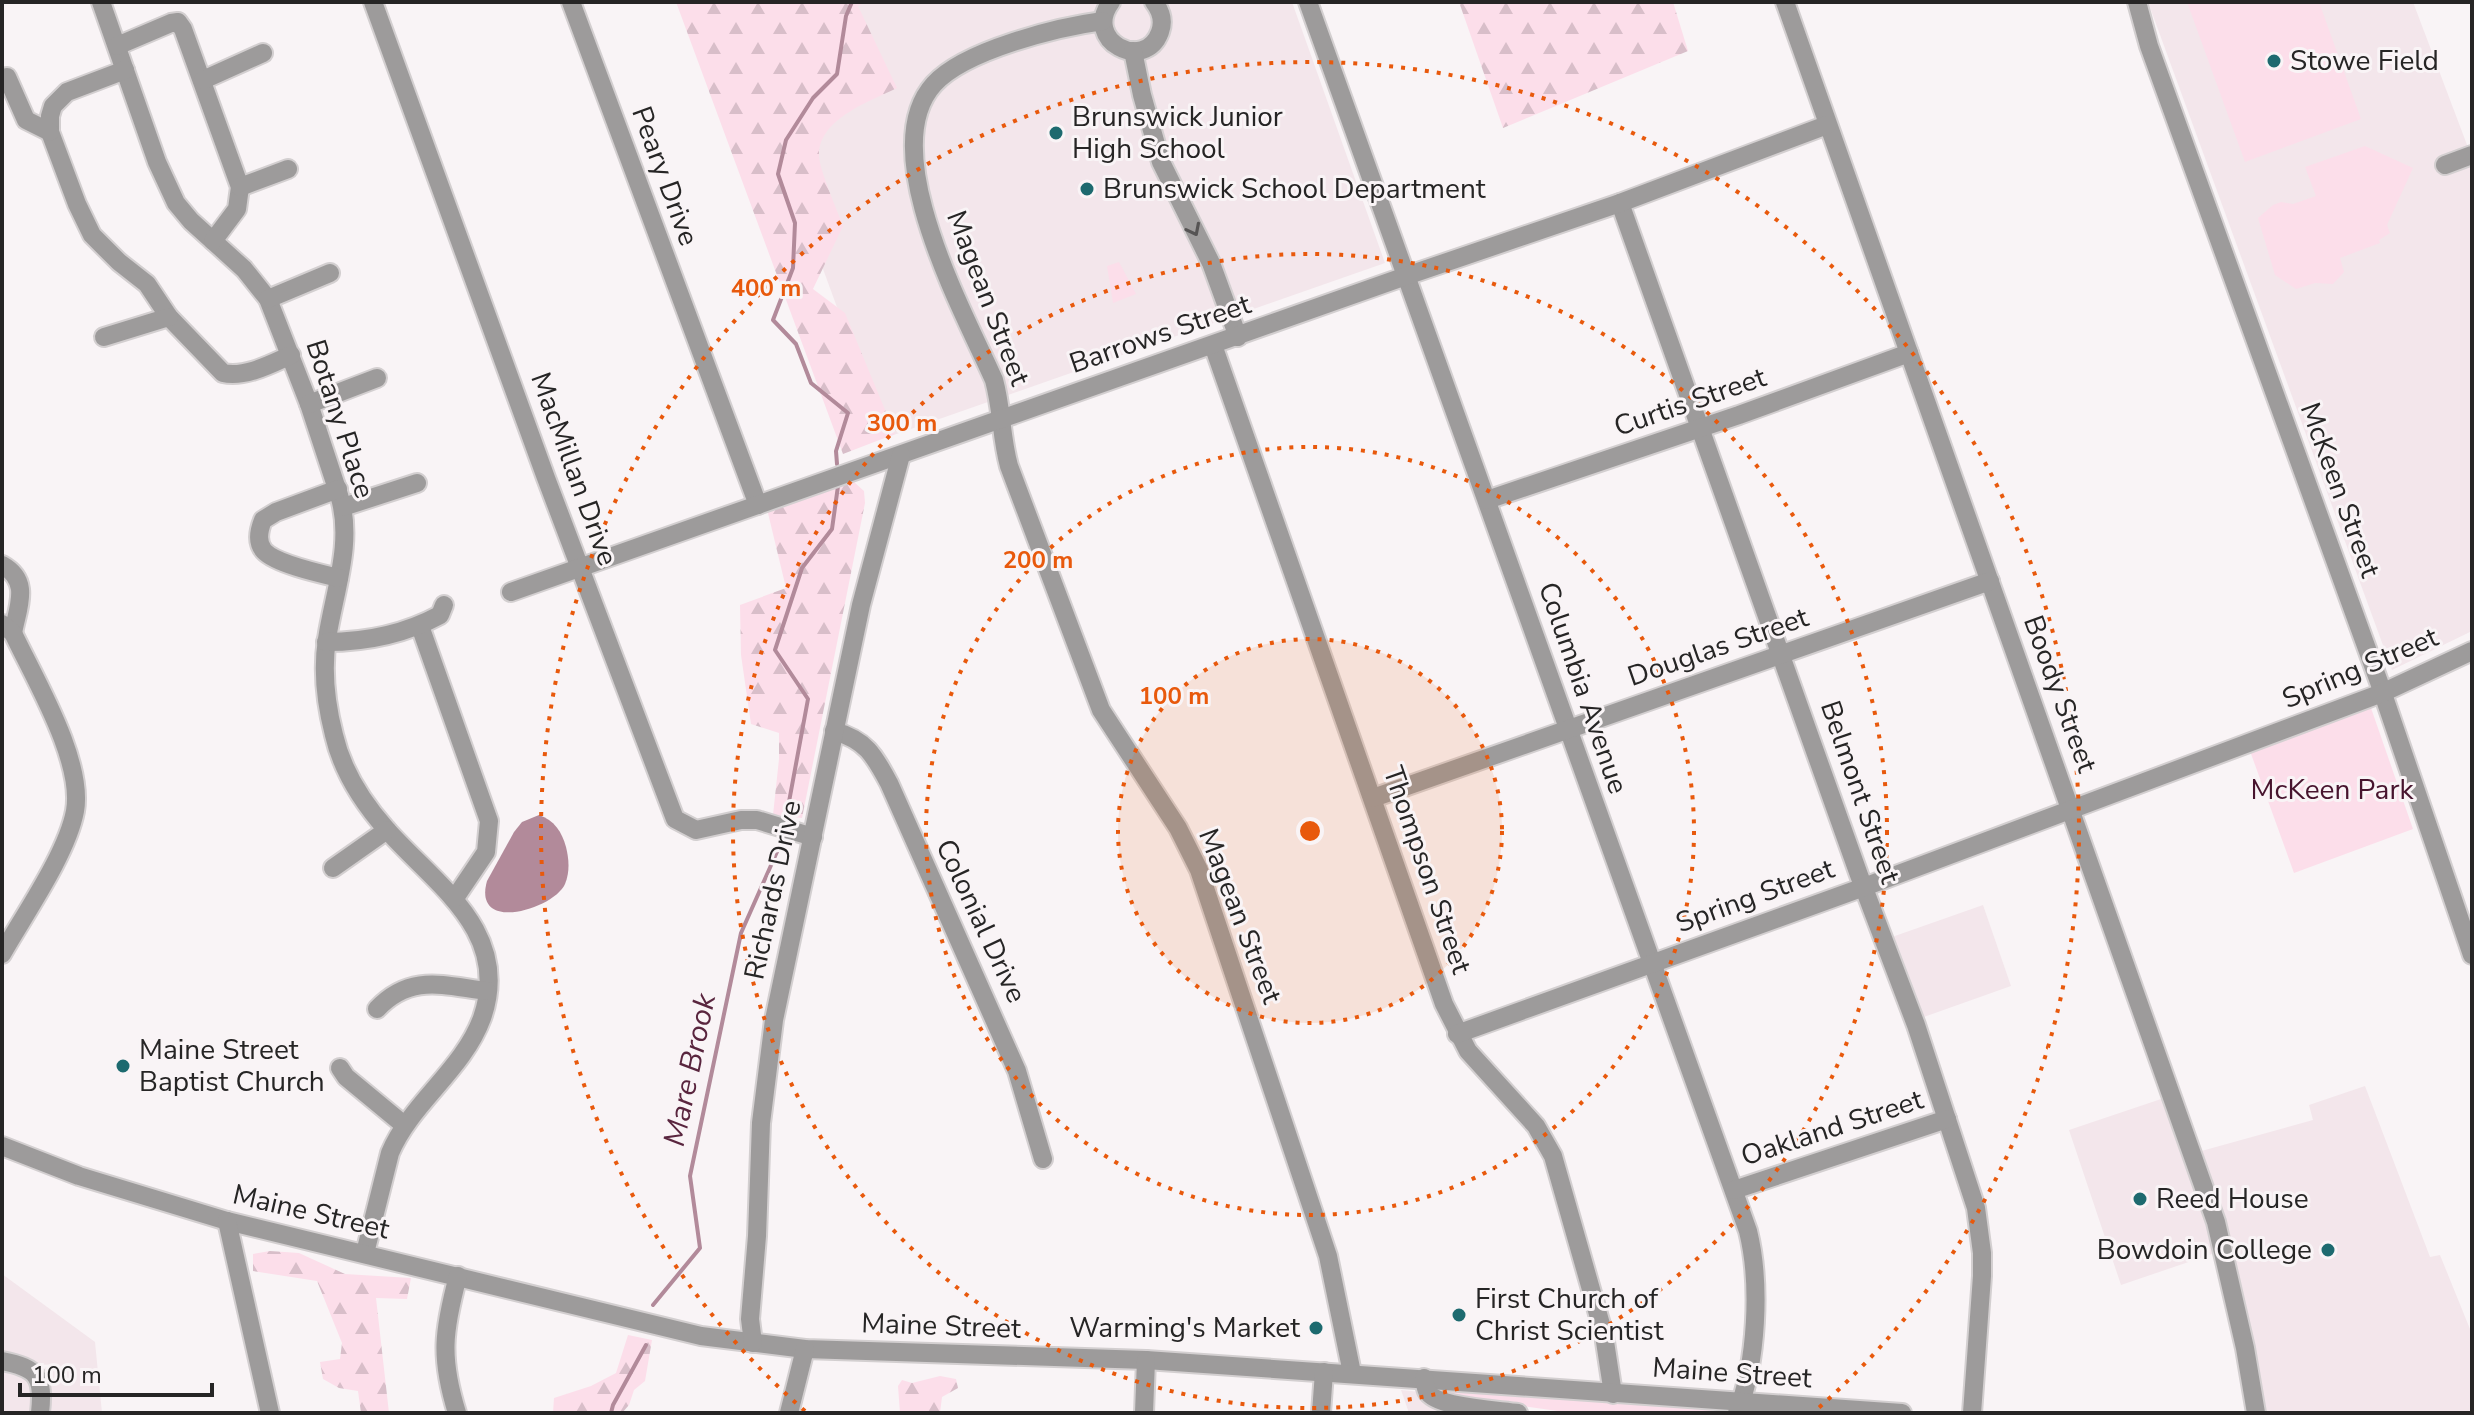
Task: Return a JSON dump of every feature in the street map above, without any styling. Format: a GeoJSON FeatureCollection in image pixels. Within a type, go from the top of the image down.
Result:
{"type":"FeatureCollection","features":[{"type":"Feature","properties":{"kind":"street","name":"Botany Place"},"geometry":{"type":"LineString","coordinates":[[101,2],[157,162],[176,203],[191,221],[244,269],[268,299],[309,404],[340,498],[343,548],[326,642],[325,679],[334,738],[358,792],[387,830],[455,898],[472,922],[484,950],[485,1009],[475,1034],[404,1125],[390,1153],[365,1253]]}},
{"type":"Feature","properties":{"kind":"street","name":"MacMillan Drive"},"geometry":{"type":"LineString","coordinates":[[373,2],[675,819],[696,830],[741,820],[757,820],[813,837]]}},
{"type":"Feature","properties":{"kind":"street","name":"Peary Drive"},"geometry":{"type":"LineString","coordinates":[[571,2],[758,505]]}},
{"type":"Feature","properties":{"kind":"street"},"geometry":{"type":"LineString","coordinates":[[1111,2],[1103,21],[1104,29],[1111,42],[1133,51],[1151,45],[1158,36],[1161,18],[1159,3]]}},
{"type":"Feature","properties":{"kind":"street","name":"Columbia Avenue"},"geometry":{"type":"LineString","coordinates":[[1308,2],[1748,1231],[1756,1277],[1747,1385],[1739,1407]]}},
{"type":"Feature","properties":{"kind":"street","name":"Boody Street"},"geometry":{"type":"LineString","coordinates":[[1785,2],[2216,1222],[2245,1348],[2256,1413]]}},
{"type":"Feature","properties":{"kind":"street","name":"McKeen Street"},"geometry":{"type":"LineString","coordinates":[[2129,2],[2149,46]]}},
{"type":"Feature","properties":{"kind":"street","name":"McKeen Street"},"geometry":{"type":"LineString","coordinates":[[2137,2],[2149,46],[2382,693],[2472,955]]}},
{"type":"Feature","properties":{"kind":"street","name":"Magean Street"},"geometry":{"type":"LineString","coordinates":[[1103,21],[1037,34],[956,67],[934,84],[916,116],[912,150],[920,194],[937,247],[994,380],[1009,466],[1092,689],[1125,750],[1178,828],[1203,881],[1328,1256],[1352,1373]]}},
{"type":"Feature","properties":{"kind":"street"},"geometry":{"type":"LineString","coordinates":[[117,46],[178,22],[203,80],[240,187],[237,209],[213,241]]}},
{"type":"Feature","properties":{"kind":"street"},"geometry":{"type":"LineString","coordinates":[[1133,51],[1161,162],[1211,263],[1238,337]]}},
{"type":"Feature","properties":{"kind":"street"},"geometry":{"type":"LineString","coordinates":[[203,80],[263,53]]}},
{"type":"Feature","properties":{"kind":"street"},"geometry":{"type":"LineString","coordinates":[[125,70],[67,92],[53,106],[50,116],[50,132],[92,235],[147,284],[169,317],[223,373],[244,373],[291,355]]}},
{"type":"Feature","properties":{"kind":"street"},"geometry":{"type":"LineString","coordinates":[[7,77],[26,120],[50,132]]}},
{"type":"Feature","properties":{"kind":"street","name":"Barrows Street"},"geometry":{"type":"LineString","coordinates":[[511,592],[1620,203],[1827,125]]}},
{"type":"Feature","properties":{"kind":"street"},"geometry":{"type":"LineString","coordinates":[[2445,165],[2472,155]]}},
{"type":"Feature","properties":{"kind":"street"},"geometry":{"type":"LineString","coordinates":[[240,187],[288,169]]}},
{"type":"Feature","properties":{"kind":"street","name":"Belmont Street"},"geometry":{"type":"LineString","coordinates":[[1620,203],[1916,1025],[1976,1208],[1982,1253],[1972,1413]]}},
{"type":"Feature","properties":{"kind":"street"},"geometry":{"type":"LineString","coordinates":[[268,299],[330,273]]}},
{"type":"Feature","properties":{"kind":"street"},"geometry":{"type":"LineString","coordinates":[[104,337],[169,317]]}},
{"type":"Feature","properties":{"kind":"street","name":"Thompson Street"},"geometry":{"type":"LineString","coordinates":[[1213,345],[1444,1004],[1457,1034],[1478,1063],[1536,1126],[1553,1156],[1604,1335],[1613,1394]]}},
{"type":"Feature","properties":{"kind":"street","name":"Curtis Street"},"geometry":{"type":"LineString","coordinates":[[1487,500],[1909,353]]}},
{"type":"Feature","properties":{"kind":"street"},"geometry":{"type":"LineString","coordinates":[[309,404],[377,378]]}},
{"type":"Feature","properties":{"kind":"street","name":"Richards Drive"},"geometry":{"type":"LineString","coordinates":[[753,1343],[750,1319],[768,1055],[870,566],[901,455]]}},
{"type":"Feature","properties":{"kind":"street"},"geometry":{"type":"LineString","coordinates":[[339,578],[279,560],[264,551],[259,540],[263,520],[276,512],[417,483]]}},
{"type":"Feature","properties":{"kind":"street"},"geometry":{"type":"LineString","coordinates":[[2,565],[12,570],[20,587],[8,629],[68,755],[74,777],[75,811],[59,853],[2,954]]}},
{"type":"Feature","properties":{"kind":"street","name":"Douglas Street"},"geometry":{"type":"LineString","coordinates":[[1373,798],[1990,581]]}},
{"type":"Feature","properties":{"kind":"street"},"geometry":{"type":"LineString","coordinates":[[326,642],[349,642],[420,626],[440,615],[444,605]]}},
{"type":"Feature","properties":{"kind":"street"},"geometry":{"type":"LineString","coordinates":[[420,626],[480,788],[489,821],[486,852],[455,898]]}},
{"type":"Feature","properties":{"kind":"street","name":"Spring Street"},"geometry":{"type":"LineString","coordinates":[[1457,1034],[1864,887],[2382,693],[2472,651]]}},
{"type":"Feature","properties":{"kind":"street","name":"Colonial Drive"},"geometry":{"type":"LineString","coordinates":[[834,731],[864,744],[889,783],[1017,1071],[1043,1159]]}},
{"type":"Feature","properties":{"kind":"street"},"geometry":{"type":"LineString","coordinates":[[333,868],[387,830]]}},
{"type":"Feature","properties":{"kind":"street"},"geometry":{"type":"LineString","coordinates":[[377,1009],[394,992],[416,985],[487,991]]}},
{"type":"Feature","properties":{"kind":"street"},"geometry":{"type":"LineString","coordinates":[[340,1068],[346,1077],[404,1125]]}},
{"type":"Feature","properties":{"kind":"street","name":"Oakland Street"},"geometry":{"type":"LineString","coordinates":[[1734,1190],[1947,1119]]}},
{"type":"Feature","properties":{"kind":"street","name":"Maine Street"},"geometry":{"type":"LineString","coordinates":[[2,1146],[79,1176],[227,1221],[701,1336],[805,1349],[1146,1360],[1424,1378],[1739,1407],[1902,1413]]}},
{"type":"Feature","properties":{"kind":"street"},"geometry":{"type":"LineString","coordinates":[[227,1221],[270,1413]]}},
{"type":"Feature","properties":{"kind":"street"},"geometry":{"type":"LineString","coordinates":[[457,1413],[447,1381],[443,1351],[458,1276]]}},
{"type":"Feature","properties":{"kind":"street"},"geometry":{"type":"LineString","coordinates":[[789,1413],[805,1349]]}},
{"type":"Feature","properties":{"kind":"street"},"geometry":{"type":"LineString","coordinates":[[1144,1413],[1146,1360]]}},
{"type":"Feature","properties":{"kind":"street"},"geometry":{"type":"LineString","coordinates":[[2,1361],[30,1369],[40,1379],[43,1391],[40,1413]]}},
{"type":"Feature","properties":{"kind":"street"},"geometry":{"type":"LineString","coordinates":[[1321,1413],[1324,1372]]}},
{"type":"Feature","properties":{"kind":"street"},"geometry":{"type":"LineString","coordinates":[[1424,1378],[1427,1391],[1436,1400],[1518,1413]]}},
{"type":"Feature","properties":{"kind":"shaded area","name":"Brunswick Junior High School"},"geometry":{"type":"Polygon","coordinates":[[[725,2],[1292,2],[1385,263],[885,438],[725,2]]]}},
{"type":"Feature","properties":{"kind":"shaded area"},"geometry":{"type":"Polygon","coordinates":[[[2148,2],[2413,2],[2472,158],[2472,631],[2392,670],[2148,2]]]}},
{"type":"Feature","properties":{"kind":"shaded area"},"geometry":{"type":"Polygon","coordinates":[[[539,815],[553,823],[564,842],[568,866],[565,884],[546,902],[516,912],[502,912],[491,907],[486,897],[487,881],[514,832],[522,822],[539,815]]]}},
{"type":"Feature","properties":{"kind":"shaded area"},"geometry":{"type":"Polygon","coordinates":[[[1983,905],[2011,986],[1921,1018],[1892,937],[1983,905]]]}},
{"type":"Feature","properties":{"kind":"shaded area","name":"Bowdoin College"},"geometry":{"type":"Polygon","coordinates":[[[2365,1086],[2430,1257],[2440,1255],[2472,1334],[2472,1413],[2261,1413],[2218,1252],[2121,1285],[2069,1130],[2167,1097],[2187,1155],[2313,1120],[2309,1105],[2365,1086]]]}},
{"type":"Feature","properties":{"kind":"shaded area"},"geometry":{"type":"Polygon","coordinates":[[[2,1274],[95,1342],[102,1413],[2,1413],[2,1274]]]}},
{"type":"Feature","properties":{"kind":"shaded area"},"geometry":{"type":"Polygon","coordinates":[[[1401,1390],[1421,1392],[1463,1413],[1409,1413],[1401,1390]]]}},
{"type":"Feature","properties":{"kind":"green space"},"geometry":{"type":"Polygon","coordinates":[[[676,2],[866,2],[858,6],[897,88],[849,112],[828,130],[822,141],[819,154],[822,169],[843,226],[813,289],[845,313],[895,434],[843,454],[676,2]]]}},
{"type":"Feature","properties":{"kind":"green space"},"geometry":{"type":"Polygon","coordinates":[[[1459,2],[1673,2],[1688,51],[1503,128],[1459,2]]]}},
{"type":"Feature","properties":{"kind":"green space","name":"Stowe Field"},"geometry":{"type":"Polygon","coordinates":[[[2187,2],[2319,2],[2361,119],[2245,162],[2187,2]]]}},
{"type":"Feature","properties":{"kind":"green space"},"geometry":{"type":"Polygon","coordinates":[[[2365,146],[2413,168],[2387,225],[2390,233],[2379,240],[2380,243],[2340,258],[2344,272],[2333,284],[2315,283],[2296,289],[2275,275],[2258,218],[2273,205],[2281,202],[2293,204],[2316,196],[2305,167],[2365,146]]]}},
{"type":"Feature","properties":{"kind":"green space"},"geometry":{"type":"Polygon","coordinates":[[[1119,262],[1136,294],[1113,303],[1107,266],[1119,262]]]}},
{"type":"Feature","properties":{"kind":"green space"},"geometry":{"type":"Polygon","coordinates":[[[854,482],[864,491],[865,503],[802,818],[773,815],[779,733],[751,724],[741,655],[740,605],[786,588],[767,509],[854,482]]]}},
{"type":"Feature","properties":{"kind":"green space","name":"McKeen Park"},"geometry":{"type":"Polygon","coordinates":[[[2371,708],[2413,829],[2294,873],[2250,751],[2371,708]]]}},
{"type":"Feature","properties":{"kind":"green space"},"geometry":{"type":"Polygon","coordinates":[[[270,1251],[299,1253],[345,1274],[411,1278],[407,1299],[376,1298],[389,1413],[361,1413],[358,1391],[339,1388],[323,1379],[320,1362],[340,1359],[342,1343],[317,1281],[253,1271],[253,1254],[270,1251]]]}},
{"type":"Feature","properties":{"kind":"green space"},"geometry":{"type":"Polygon","coordinates":[[[628,1335],[652,1340],[645,1381],[634,1390],[629,1405],[622,1413],[553,1413],[554,1398],[591,1386],[616,1373],[628,1335]]]}},
{"type":"Feature","properties":{"kind":"green space"},"geometry":{"type":"Polygon","coordinates":[[[940,1376],[956,1379],[958,1388],[942,1397],[940,1413],[900,1413],[898,1386],[902,1380],[912,1383],[940,1376]]]}},
{"type":"Feature","properties":{"kind":"green space"},"geometry":{"type":"Polygon","coordinates":[[[1442,1391],[1709,1409],[1718,1413],[1572,1413],[1450,1396],[1442,1391]]]}},
{"type":"Feature","properties":{"kind":"waterway","name":"Mare Brook"},"geometry":{"type":"LineString","coordinates":[[837,464],[836,451],[848,413],[811,383],[796,344],[773,320],[793,268],[795,223],[778,174],[786,140],[813,98],[837,74],[846,16],[852,2]]}},
{"type":"Feature","properties":{"kind":"waterway","name":"Mare Brook"},"geometry":{"type":"LineString","coordinates":[[786,818],[808,699],[775,650],[802,568],[832,529],[838,486]]}},
{"type":"Feature","properties":{"kind":"waterway","name":"Mare Brook"},"geometry":{"type":"LineString","coordinates":[[653,1305],[700,1248],[690,1176],[741,933],[782,836]]}},
{"type":"Feature","properties":{"kind":"waterway","name":"Mare Brook"},"geometry":{"type":"LineString","coordinates":[[611,1413],[646,1345]]}},
{"type":"Feature","properties":{"kind":"place","name":"Stowe Field"},"geometry":{"type":"Point","coordinates":[2274,61]}},
{"type":"Feature","properties":{"kind":"place","name":"Brunswick Junior High School"},"geometry":{"type":"Point","coordinates":[1056,133]}},
{"type":"Feature","properties":{"kind":"place","name":"Brunswick School Department"},"geometry":{"type":"Point","coordinates":[1087,189]}},
{"type":"Feature","properties":{"kind":"place","name":"Maine Street Baptist Church"},"geometry":{"type":"Point","coordinates":[123,1066]}},
{"type":"Feature","properties":{"kind":"place","name":"Reed House"},"geometry":{"type":"Point","coordinates":[2140,1199]}},
{"type":"Feature","properties":{"kind":"place","name":"Bowdoin College"},"geometry":{"type":"Point","coordinates":[2328,1250]}},
{"type":"Feature","properties":{"kind":"place","name":"First Church of Christ Scientist"},"geometry":{"type":"Point","coordinates":[1459,1315]}},
{"type":"Feature","properties":{"kind":"place","name":"Warming's Market"},"geometry":{"type":"Point","coordinates":[1316,1328]}}]}
